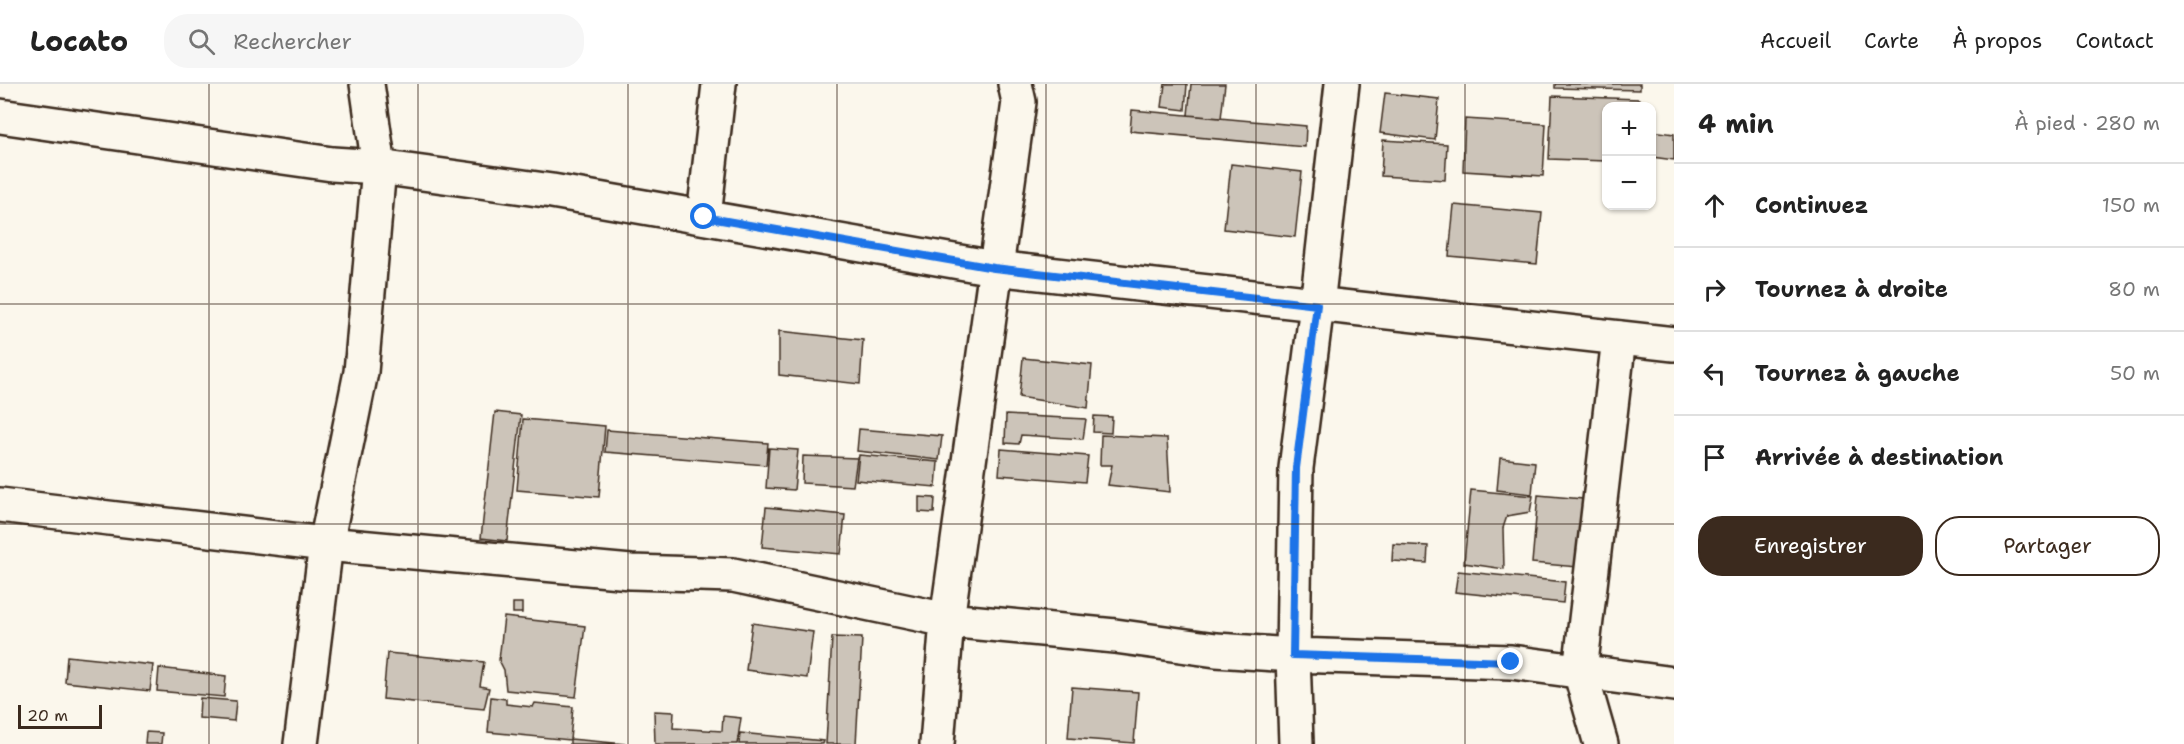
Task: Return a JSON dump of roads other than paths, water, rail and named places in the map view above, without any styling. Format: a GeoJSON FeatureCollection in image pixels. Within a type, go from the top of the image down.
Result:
{"type":"FeatureCollection","features":[{"type":"Feature","properties":{"kind":"street"},"geometry":{"type":"LineString","coordinates":[[301,744],[326,544],[361,372],[379,167],[367,84]]}},
{"type":"Feature","properties":{"kind":"street"},"geometry":{"type":"LineString","coordinates":[[704,217],[719,84]]}},
{"type":"Feature","properties":{"kind":"street"},"geometry":{"type":"LineString","coordinates":[[937,744],[947,620],[1018,102],[1015,84]]}},
{"type":"Feature","properties":{"kind":"street"},"geometry":{"type":"LineString","coordinates":[[1296,744],[1293,655],[1296,468],[1342,84]]}},
{"type":"Feature","properties":{"kind":"street"},"geometry":{"type":"LineString","coordinates":[[0,116],[332,164],[379,167],[552,191],[994,268],[1674,344]]}},
{"type":"Feature","properties":{"kind":"street"},"geometry":{"type":"LineString","coordinates":[[1601,744],[1580,671],[1618,338]]}},
{"type":"Feature","properties":{"kind":"street"},"geometry":{"type":"LineString","coordinates":[[0,505],[326,544],[631,572],[733,575],[947,620],[1115,636],[1216,650],[1293,655],[1511,662],[1674,684]]}}]}
